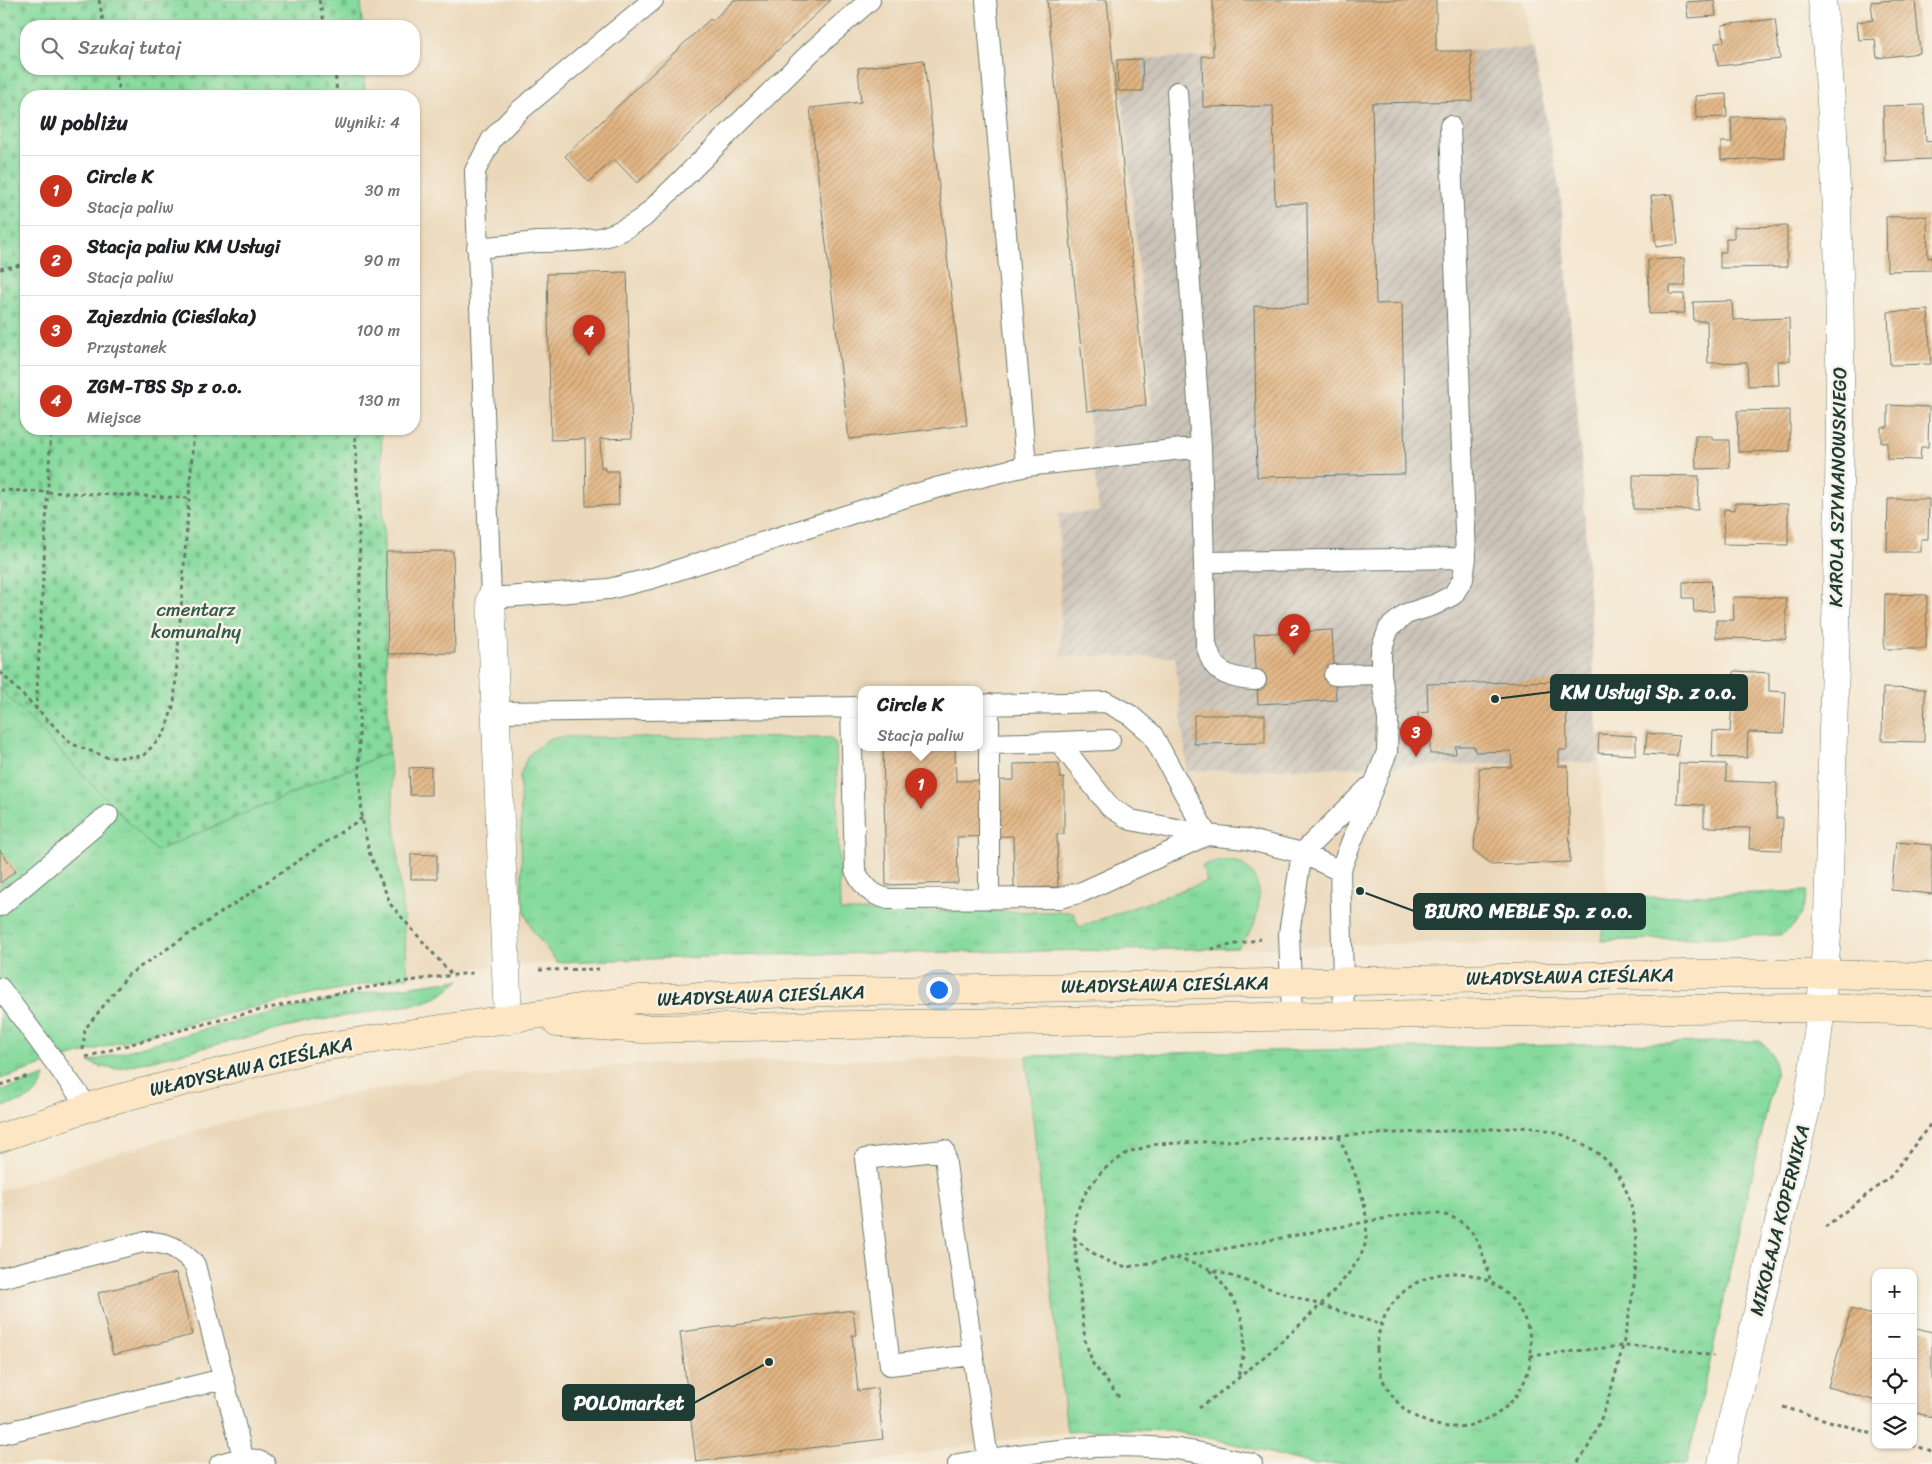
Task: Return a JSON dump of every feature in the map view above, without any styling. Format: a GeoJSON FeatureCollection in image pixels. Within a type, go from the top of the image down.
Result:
{"type":"FeatureCollection","features":[{"type":"Feature","properties":{"kind":"street","name":"KAROLA SZYMANOWSKIEGO"},"geometry":{"type":"LineString","coordinates":[[1822,0],[1835,145],[1839,367],[1828,921],[1825,974]]}},
{"type":"Feature","properties":{"kind":"street"},"geometry":{"type":"LineString","coordinates":[[491,598],[508,1020]]}},
{"type":"Feature","properties":{"kind":"street","name":"WŁADYSŁAWA CIEŚLAKA"},"geometry":{"type":"LineString","coordinates":[[0,1138],[88,1107],[234,1067],[309,1049],[373,1037],[508,1020],[639,999],[794,992],[1684,974],[1825,974],[1932,977]]}},
{"type":"Feature","properties":{"kind":"street","name":"MIKOŁAJA KOPERNIKA"},"geometry":{"type":"LineString","coordinates":[[1722,1464],[1809,1096],[1825,974]]}},
{"type":"Feature","properties":{"kind":"street","name":"WŁADYSŁAWA CIEŚLAKA"},"geometry":{"type":"LineString","coordinates":[[508,1020],[643,1029],[1822,1008],[1932,1011]]}},
{"type":"Feature","properties":{"kind":"lane"},"geometry":{"type":"LineString","coordinates":[[653,0],[518,112],[492,139],[475,171],[491,598],[609,589],[654,578],[936,488],[1026,466],[1202,447]]}},
{"type":"Feature","properties":{"kind":"lane"},"geometry":{"type":"LineString","coordinates":[[477,248],[538,242],[592,241],[624,231],[644,216],[811,52],[870,0]]}},
{"type":"Feature","properties":{"kind":"lane"},"geometry":{"type":"LineString","coordinates":[[986,0],[1026,466]]}},
{"type":"Feature","properties":{"kind":"lane"},"geometry":{"type":"LineString","coordinates":[[1177,92],[1202,447],[1206,644],[1213,664],[1228,675],[1246,680],[1256,680]]}},
{"type":"Feature","properties":{"kind":"lane"},"geometry":{"type":"LineString","coordinates":[[1344,1016],[1340,871],[1373,783],[1387,752],[1388,720],[1381,674],[1381,650],[1389,628],[1406,614],[1434,605],[1454,595],[1463,579],[1466,558],[1450,126]]}},
{"type":"Feature","properties":{"kind":"lane"},"geometry":{"type":"LineString","coordinates":[[1205,562],[1466,558]]}},
{"type":"Feature","properties":{"kind":"lane"},"geometry":{"type":"LineString","coordinates":[[1334,675],[1381,674]]}},
{"type":"Feature","properties":{"kind":"lane"},"geometry":{"type":"LineString","coordinates":[[990,899],[989,744],[984,704],[1106,702],[1130,715],[1152,734],[1207,835]]}},
{"type":"Feature","properties":{"kind":"lane"},"geometry":{"type":"LineString","coordinates":[[497,712],[856,707],[855,870],[862,885],[874,895],[888,899],[1060,898],[1082,892],[1207,835]]}},
{"type":"Feature","properties":{"kind":"lane"},"geometry":{"type":"LineString","coordinates":[[989,744],[1110,740]]}},
{"type":"Feature","properties":{"kind":"lane"},"geometry":{"type":"LineString","coordinates":[[1059,742],[1110,807],[1131,820],[1207,835],[1246,839],[1302,853],[1340,871]]}},
{"type":"Feature","properties":{"kind":"lane"},"geometry":{"type":"LineString","coordinates":[[1292,1017],[1289,933],[1302,853],[1373,783]]}},
{"type":"Feature","properties":{"kind":"lane"},"geometry":{"type":"LineString","coordinates":[[0,906],[108,815]]}},
{"type":"Feature","properties":{"kind":"lane"},"geometry":{"type":"LineString","coordinates":[[0,988],[88,1107]]}},
{"type":"Feature","properties":{"kind":"lane"},"geometry":{"type":"LineString","coordinates":[[973,1355],[890,1365],[865,1159],[944,1150],[988,1459]]}},
{"type":"Feature","properties":{"kind":"lane"},"geometry":{"type":"LineString","coordinates":[[0,1278],[143,1242],[158,1241],[173,1246],[185,1254],[195,1265],[243,1457]]}},
{"type":"Feature","properties":{"kind":"lane"},"geometry":{"type":"LineString","coordinates":[[0,1434],[223,1380]]}},
{"type":"Feature","properties":{"kind":"lane"},"geometry":{"type":"LineString","coordinates":[[958,1464],[1114,1445],[1167,1448],[1252,1464]]}},
{"type":"Feature","properties":{"kind":"lane"},"geometry":{"type":"LineString","coordinates":[[220,1464],[243,1457],[256,1459],[265,1464]]}},
{"type":"Feature","properties":{"kind":"path"},"geometry":{"type":"LineString","coordinates":[[99,0],[103,20]]}},
{"type":"Feature","properties":{"kind":"path"},"geometry":{"type":"LineString","coordinates":[[319,0],[324,20]]}},
{"type":"Feature","properties":{"kind":"path"},"geometry":{"type":"LineString","coordinates":[[116,75],[119,90]]}},
{"type":"Feature","properties":{"kind":"path"},"geometry":{"type":"LineString","coordinates":[[335,75],[337,90]]}},
{"type":"Feature","properties":{"kind":"path"},"geometry":{"type":"LineString","coordinates":[[0,269],[20,265]]}},
{"type":"Feature","properties":{"kind":"path"},"geometry":{"type":"LineString","coordinates":[[36,710],[51,435]]}},
{"type":"Feature","properties":{"kind":"path"},"geometry":{"type":"LineString","coordinates":[[0,672],[72,744],[109,758],[143,756],[164,734],[174,704],[193,435]]}},
{"type":"Feature","properties":{"kind":"path"},"geometry":{"type":"LineString","coordinates":[[355,435],[360,560],[359,764],[362,818],[369,852],[391,905],[452,976]]}},
{"type":"Feature","properties":{"kind":"path"},"geometry":{"type":"LineString","coordinates":[[0,490],[49,490],[188,498]]}},
{"type":"Feature","properties":{"kind":"path"},"geometry":{"type":"LineString","coordinates":[[362,818],[128,975],[85,1029],[83,1058],[181,1030],[306,1000],[452,976],[505,970]]}},
{"type":"Feature","properties":{"kind":"path"},"geometry":{"type":"LineString","coordinates":[[0,1085],[58,1066]]}},
{"type":"Feature","properties":{"kind":"path"},"geometry":{"type":"LineString","coordinates":[[1826,1227],[1890,1177],[1932,1122]]}},
{"type":"Feature","properties":{"kind":"path"},"geometry":{"type":"LineString","coordinates":[[1119,1397],[1093,1364],[1085,1340],[1074,1236],[1076,1213],[1087,1190],[1103,1170],[1128,1152],[1157,1144],[1533,1127],[1553,1131],[1579,1140],[1603,1158],[1623,1182],[1634,1217],[1636,1262],[1630,1307],[1615,1376],[1601,1419],[1576,1464]]}},
{"type":"Feature","properties":{"kind":"path"},"geometry":{"type":"LineString","coordinates":[[1199,1408],[1220,1394],[1320,1306],[1346,1279],[1360,1257],[1365,1245],[1366,1222],[1363,1199],[1355,1173],[1338,1135]]}},
{"type":"Feature","properties":{"kind":"path"},"geometry":{"type":"LineString","coordinates":[[1074,1236],[1087,1250],[1110,1264],[1128,1267],[1408,1214],[1430,1212],[1446,1214],[1462,1221],[1483,1252],[1491,1283]]}},
{"type":"Feature","properties":{"kind":"path"},"geometry":{"type":"LineString","coordinates":[[1176,1258],[1382,1325]]}},
{"type":"Feature","properties":{"kind":"path"},"geometry":{"type":"LineString","coordinates":[[1210,1270],[1234,1296],[1240,1311],[1246,1345],[1238,1377]]}},
{"type":"Feature","properties":{"kind":"path"},"geometry":{"type":"LineString","coordinates":[[1444,1274],[1468,1274],[1491,1283],[1510,1297],[1524,1317],[1530,1340],[1530,1364],[1522,1387],[1507,1406],[1487,1420],[1464,1427],[1440,1426],[1417,1418],[1398,1404],[1384,1384],[1377,1360],[1378,1336],[1386,1313],[1401,1294],[1421,1281],[1444,1274]]}},
{"type":"Feature","properties":{"kind":"path"},"geometry":{"type":"LineString","coordinates":[[1530,1356],[1621,1346],[1662,1347],[1719,1358]]}},
{"type":"Feature","properties":{"kind":"path"},"geometry":{"type":"LineString","coordinates":[[1784,1407],[1872,1433]]}},
{"type":"Feature","properties":{"kind":"path"},"geometry":{"type":"LineString","coordinates":[[1917,1446],[1932,1451]]}},
{"type":"Feature","properties":{"kind":"shaded area"},"geometry":{"type":"Polygon","coordinates":[[[361,0],[1524,0],[1533,48],[1119,59],[1152,404],[1088,411],[1099,512],[1059,513],[1061,656],[1175,657],[1188,771],[1599,762],[1607,899],[1601,941],[1380,944],[1205,950],[763,955],[504,965],[408,977],[389,752],[381,435],[420,435],[420,90],[365,90],[364,75],[420,75],[420,20],[362,20],[361,0]]]}},
{"type":"Feature","properties":{"kind":"shaded area"},"geometry":{"type":"Polygon","coordinates":[[[1533,48],[1561,198],[1582,471],[1599,762],[1187,771],[1175,657],[1061,656],[1059,513],[1099,512],[1088,411],[1152,404],[1119,59],[1533,48]]]}},
{"type":"Feature","properties":{"kind":"shaded area"},"geometry":{"type":"Polygon","coordinates":[[[1026,1056],[1067,1432],[982,1443],[861,1464],[0,1464],[0,1191],[103,1157],[259,1113],[372,1090],[465,1076],[654,1064],[1026,1056]]]}},
{"type":"Feature","properties":{"kind":"green space","name":"cmentarz komunalny"},"geometry":{"type":"Polygon","coordinates":[[[0,0],[361,0],[362,20],[20,20],[20,75],[364,75],[365,90],[20,90],[20,435],[381,435],[389,752],[156,851],[0,688],[0,0]]]}},
{"type":"Feature","properties":{"kind":"green space"},"geometry":{"type":"Polygon","coordinates":[[[0,688],[156,851],[389,752],[408,977],[304,996],[202,1020],[151,1033],[0,1079],[0,688]]]}},
{"type":"Feature","properties":{"kind":"green space"},"geometry":{"type":"Polygon","coordinates":[[[560,737],[831,738],[836,744],[840,911],[1073,912],[1079,927],[1207,881],[1202,866],[1217,861],[1230,861],[1240,864],[1249,870],[1255,879],[1259,903],[1255,922],[1238,948],[763,955],[557,962],[533,931],[525,913],[522,892],[520,776],[528,755],[547,740],[560,737]]]}},
{"type":"Feature","properties":{"kind":"green space"},"geometry":{"type":"Polygon","coordinates":[[[1807,891],[1800,917],[1792,927],[1780,935],[1601,941],[1607,899],[1807,891]]]}},
{"type":"Feature","properties":{"kind":"green space"},"geometry":{"type":"Polygon","coordinates":[[[460,980],[440,996],[422,1003],[310,1022],[116,1069],[101,1067],[89,1062],[273,1012],[367,993],[460,980]]]}},
{"type":"Feature","properties":{"kind":"green space"},"geometry":{"type":"Polygon","coordinates":[[[1760,1041],[1772,1054],[1776,1070],[1687,1464],[1313,1464],[1214,1439],[1170,1431],[1119,1429],[1067,1432],[1026,1056],[1760,1041]]]}},
{"type":"Feature","properties":{"kind":"green space"},"geometry":{"type":"Polygon","coordinates":[[[45,1076],[42,1084],[33,1095],[22,1101],[0,1108],[0,1091],[45,1076]]]}},
{"type":"Feature","properties":{"kind":"building"},"geometry":{"type":"Polygon","coordinates":[[[734,0],[831,0],[637,183],[614,159],[589,182],[565,156],[710,19],[712,21],[734,0]]]}},
{"type":"Feature","properties":{"kind":"building"},"geometry":{"type":"Polygon","coordinates":[[[1047,0],[1107,0],[1146,405],[1087,411],[1047,0]]]}},
{"type":"Feature","properties":{"kind":"building"},"geometry":{"type":"Polygon","coordinates":[[[1213,0],[1436,0],[1436,51],[1471,51],[1472,101],[1372,103],[1376,304],[1402,303],[1405,474],[1257,477],[1254,306],[1308,305],[1307,203],[1275,204],[1273,106],[1203,107],[1202,56],[1213,56],[1213,0]]]}},
{"type":"Feature","properties":{"kind":"building"},"geometry":{"type":"Polygon","coordinates":[[[1714,0],[1716,16],[1688,18],[1686,2],[1714,0]]]}},
{"type":"Feature","properties":{"kind":"building"},"geometry":{"type":"Polygon","coordinates":[[[1915,0],[1920,53],[1877,58],[1875,39],[1859,40],[1857,22],[1873,20],[1871,2],[1915,0]]]}},
{"type":"Feature","properties":{"kind":"building"},"geometry":{"type":"Polygon","coordinates":[[[1775,19],[1780,59],[1718,66],[1715,43],[1724,42],[1722,25],[1775,19]]]}},
{"type":"Feature","properties":{"kind":"building"},"geometry":{"type":"Polygon","coordinates":[[[1142,59],[1143,91],[1118,91],[1117,60],[1142,59]]]}},
{"type":"Feature","properties":{"kind":"building"},"geometry":{"type":"Polygon","coordinates":[[[924,60],[967,425],[849,439],[810,108],[861,102],[858,68],[924,60]]]}},
{"type":"Feature","properties":{"kind":"building"},"geometry":{"type":"Polygon","coordinates":[[[1726,94],[1727,117],[1696,118],[1695,96],[1726,94]]]}},
{"type":"Feature","properties":{"kind":"building"},"geometry":{"type":"Polygon","coordinates":[[[1924,105],[1926,142],[1932,141],[1932,159],[1885,161],[1883,106],[1924,105]]]}},
{"type":"Feature","properties":{"kind":"building"},"geometry":{"type":"Polygon","coordinates":[[[1784,116],[1785,158],[1721,160],[1721,142],[1732,142],[1731,117],[1784,116]]]}},
{"type":"Feature","properties":{"kind":"building"},"geometry":{"type":"Polygon","coordinates":[[[1672,194],[1678,244],[1656,247],[1651,196],[1672,194]]]}},
{"type":"Feature","properties":{"kind":"building"},"geometry":{"type":"Polygon","coordinates":[[[1927,216],[1928,258],[1932,257],[1932,270],[1887,271],[1886,217],[1927,216]]]}},
{"type":"Feature","properties":{"kind":"building"},"geometry":{"type":"Polygon","coordinates":[[[1787,226],[1787,267],[1720,268],[1720,252],[1726,252],[1726,238],[1734,238],[1734,227],[1787,226]]]}},
{"type":"Feature","properties":{"kind":"building"},"geometry":{"type":"Polygon","coordinates":[[[1684,258],[1685,286],[1670,286],[1670,294],[1684,294],[1685,313],[1649,314],[1648,260],[1684,258]]]}},
{"type":"Feature","properties":{"kind":"building"},"geometry":{"type":"Polygon","coordinates":[[[627,272],[632,438],[600,439],[601,468],[605,468],[605,471],[618,471],[619,505],[586,506],[585,439],[551,440],[547,274],[627,272]]]}},
{"type":"Feature","properties":{"kind":"building"},"geometry":{"type":"Polygon","coordinates":[[[1732,301],[1733,320],[1789,318],[1790,361],[1778,361],[1779,385],[1748,386],[1747,362],[1708,363],[1707,321],[1694,321],[1693,302],[1732,301]]]}},
{"type":"Feature","properties":{"kind":"building"},"geometry":{"type":"Polygon","coordinates":[[[1928,310],[1931,364],[1890,365],[1888,312],[1928,310]]]}},
{"type":"Feature","properties":{"kind":"building"},"geometry":{"type":"Polygon","coordinates":[[[1888,405],[1929,407],[1928,447],[1921,447],[1920,460],[1887,459],[1887,442],[1881,442],[1881,427],[1888,427],[1888,405]]]}},
{"type":"Feature","properties":{"kind":"building"},"geometry":{"type":"Polygon","coordinates":[[[1790,410],[1790,451],[1738,452],[1737,411],[1790,410]]]}},
{"type":"Feature","properties":{"kind":"building"},"geometry":{"type":"Polygon","coordinates":[[[1695,436],[1712,436],[1712,440],[1729,440],[1730,468],[1696,469],[1695,436]]]}},
{"type":"Feature","properties":{"kind":"building"},"geometry":{"type":"Polygon","coordinates":[[[1633,475],[1699,476],[1698,510],[1633,509],[1633,475]]]}},
{"type":"Feature","properties":{"kind":"building"},"geometry":{"type":"Polygon","coordinates":[[[1888,499],[1929,499],[1928,539],[1921,539],[1921,552],[1887,552],[1888,499]]]}},
{"type":"Feature","properties":{"kind":"building"},"geometry":{"type":"Polygon","coordinates":[[[1735,503],[1788,504],[1788,545],[1723,544],[1724,509],[1735,510],[1735,503]]]}},
{"type":"Feature","properties":{"kind":"building"},"geometry":{"type":"Polygon","coordinates":[[[453,551],[455,653],[388,654],[386,552],[453,551]]]}},
{"type":"Feature","properties":{"kind":"building"},"geometry":{"type":"Polygon","coordinates":[[[1711,581],[1714,611],[1694,612],[1693,598],[1683,598],[1683,582],[1711,581]]]}},
{"type":"Feature","properties":{"kind":"building"},"geometry":{"type":"Polygon","coordinates":[[[1885,594],[1927,595],[1926,649],[1884,649],[1885,594]]]}},
{"type":"Feature","properties":{"kind":"building"},"geometry":{"type":"Polygon","coordinates":[[[1733,597],[1786,598],[1786,639],[1716,638],[1716,620],[1734,620],[1733,597]]]}},
{"type":"Feature","properties":{"kind":"building"},"geometry":{"type":"Polygon","coordinates":[[[1332,630],[1336,700],[1258,704],[1254,634],[1332,630]]]}},
{"type":"Feature","properties":{"kind":"building"},"geometry":{"type":"Polygon","coordinates":[[[1734,671],[1769,673],[1769,691],[1786,692],[1784,733],[1748,732],[1747,758],[1712,757],[1713,731],[1730,732],[1734,671]]]}},
{"type":"Feature","properties":{"kind":"building"},"geometry":{"type":"Polygon","coordinates":[[[1566,681],[1567,750],[1559,750],[1559,766],[1568,766],[1570,862],[1492,865],[1474,850],[1475,835],[1480,818],[1479,768],[1512,767],[1511,751],[1475,752],[1474,746],[1455,746],[1456,754],[1430,754],[1430,737],[1419,737],[1418,713],[1428,712],[1427,684],[1566,681]]]}},
{"type":"Feature","properties":{"kind":"building"},"geometry":{"type":"Polygon","coordinates":[[[1883,688],[1925,689],[1924,742],[1882,741],[1883,688]]]}},
{"type":"Feature","properties":{"kind":"building"},"geometry":{"type":"Polygon","coordinates":[[[1194,715],[1265,715],[1265,743],[1194,744],[1194,715]]]}},
{"type":"Feature","properties":{"kind":"building"},"geometry":{"type":"Polygon","coordinates":[[[1647,733],[1679,736],[1677,756],[1645,754],[1647,733]]]}},
{"type":"Feature","properties":{"kind":"building"},"geometry":{"type":"Polygon","coordinates":[[[1599,734],[1636,736],[1636,755],[1598,753],[1599,734]]]}},
{"type":"Feature","properties":{"kind":"building"},"geometry":{"type":"Polygon","coordinates":[[[883,751],[955,751],[956,781],[1014,780],[1014,764],[1059,763],[1060,778],[1064,778],[1064,834],[1057,834],[1058,887],[1014,888],[1013,836],[957,837],[958,883],[886,885],[883,751]]]}},
{"type":"Feature","properties":{"kind":"building"},"geometry":{"type":"Polygon","coordinates":[[[1679,763],[1726,764],[1726,781],[1777,783],[1776,818],[1783,818],[1782,850],[1749,849],[1750,828],[1704,827],[1704,805],[1677,804],[1679,763]]]}},
{"type":"Feature","properties":{"kind":"building"},"geometry":{"type":"Polygon","coordinates":[[[431,767],[431,795],[410,795],[409,768],[431,767]]]}},
{"type":"Feature","properties":{"kind":"building"},"geometry":{"type":"Polygon","coordinates":[[[1896,842],[1932,845],[1932,894],[1891,890],[1896,842]]]}},
{"type":"Feature","properties":{"kind":"building"},"geometry":{"type":"Polygon","coordinates":[[[0,850],[16,871],[0,883],[0,850]]]}},
{"type":"Feature","properties":{"kind":"building"},"geometry":{"type":"Polygon","coordinates":[[[411,854],[437,855],[437,879],[411,879],[411,854]]]}},
{"type":"Feature","properties":{"kind":"building"},"geometry":{"type":"Polygon","coordinates":[[[176,1273],[192,1335],[113,1355],[98,1293],[176,1273]]]}},
{"type":"Feature","properties":{"kind":"building"},"geometry":{"type":"Polygon","coordinates":[[[1851,1309],[1872,1315],[1872,1400],[1828,1387],[1851,1309]]]}},
{"type":"Feature","properties":{"kind":"building"},"geometry":{"type":"Polygon","coordinates":[[[853,1310],[856,1335],[852,1335],[858,1391],[877,1388],[883,1439],[696,1462],[680,1332],[853,1310]]]}},
{"type":"Feature","properties":{"kind":"building"},"geometry":{"type":"Polygon","coordinates":[[[1917,1328],[1932,1332],[1932,1417],[1917,1413],[1917,1328]]]}},
{"type":"Feature","properties":{"kind":"place","name":"ZGM-TBS Sp z o.o."},"geometry":{"type":"Point","coordinates":[589,356]}},
{"type":"Feature","properties":{"kind":"place","name":"Stacja paliw KM Usługi"},"geometry":{"type":"Point","coordinates":[1294,655]}},
{"type":"Feature","properties":{"kind":"place","name":"KM Usługi Sp. z o.o."},"geometry":{"type":"Point","coordinates":[1495,699]}},
{"type":"Feature","properties":{"kind":"place","name":"Zajezdnia (Cieślaka)"},"geometry":{"type":"Point","coordinates":[1416,757]}},
{"type":"Feature","properties":{"kind":"place","name":"Circle K"},"geometry":{"type":"Point","coordinates":[921,809]}},
{"type":"Feature","properties":{"kind":"place","name":"BIURO MEBLE Sp. z o.o."},"geometry":{"type":"Point","coordinates":[1360,891]}},
{"type":"Feature","properties":{"kind":"place","name":"POLOmarket"},"geometry":{"type":"Point","coordinates":[769,1362]}}]}
